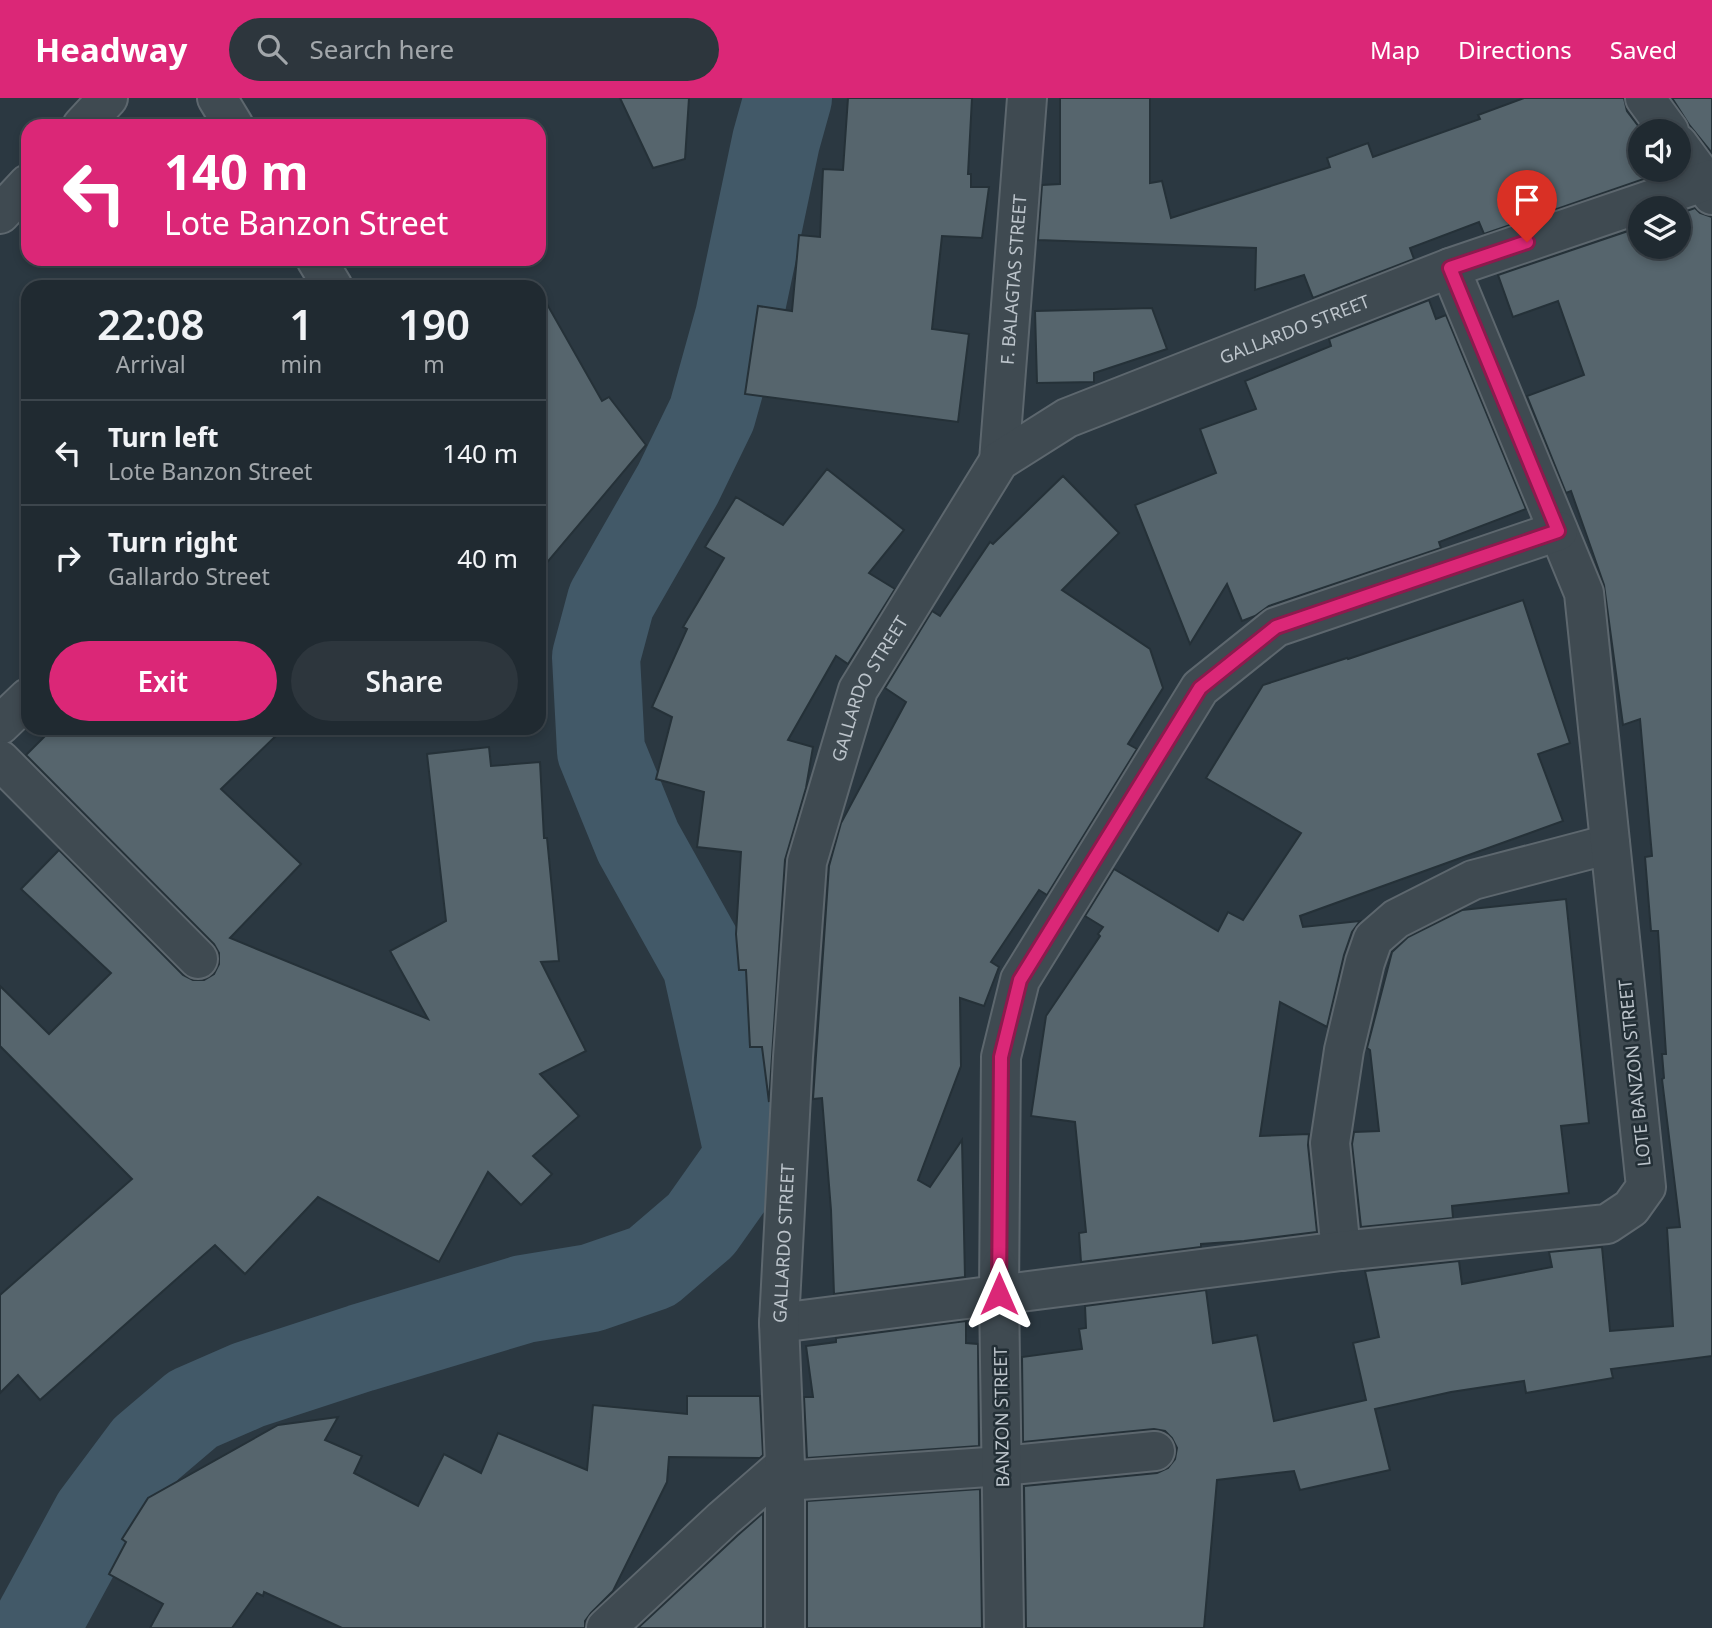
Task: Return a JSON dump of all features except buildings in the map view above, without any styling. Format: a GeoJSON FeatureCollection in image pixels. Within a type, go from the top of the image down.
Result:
{"type":"FeatureCollection","features":[{"type":"Feature","properties":{"kind":"street"},"geometry":{"type":"LineString","coordinates":[[88,119],[108,98]]}},
{"type":"Feature","properties":{"kind":"street"},"geometry":{"type":"LineString","coordinates":[[217,98],[230,119]]}},
{"type":"Feature","properties":{"kind":"street","name":"F. BALAGTAS STREET"},"geometry":{"type":"LineString","coordinates":[[999,461],[1027,98]]}},
{"type":"Feature","properties":{"kind":"street"},"geometry":{"type":"LineString","coordinates":[[1645,98],[1660,119]]}},
{"type":"Feature","properties":{"kind":"street"},"geometry":{"type":"LineString","coordinates":[[1691,161],[1710,185]]}},
{"type":"Feature","properties":{"kind":"street","name":"GALLARDO STREET"},"geometry":{"type":"LineString","coordinates":[[785,1628],[785,1473],[779,1323],[793,1057],[807,862],[858,690],[999,461],[1067,418],[1450,268],[1710,185]]}},
{"type":"Feature","properties":{"kind":"street"},"geometry":{"type":"LineString","coordinates":[[0,214],[21,192]]}},
{"type":"Feature","properties":{"kind":"street","name":"LOTE BANZON STREET"},"geometry":{"type":"LineString","coordinates":[[779,1323],[1341,1251],[1607,1224],[1631,1209],[1646,1187],[1584,593],[1450,268]]}},
{"type":"Feature","properties":{"kind":"street","name":"BANZON STREET"},"geometry":{"type":"LineString","coordinates":[[1004,1628],[999,1294],[1001,1057],[1020,980],[1200,688],[1276,627],[1558,531]]}},
{"type":"Feature","properties":{"kind":"street"},"geometry":{"type":"LineString","coordinates":[[0,725],[21,705]]}},
{"type":"Feature","properties":{"kind":"street"},"geometry":{"type":"LineString","coordinates":[[0,760],[198,959]]}},
{"type":"Feature","properties":{"kind":"street"},"geometry":{"type":"LineString","coordinates":[[1341,1251],[1330,1143],[1345,1050],[1364,962],[1373,939],[1396,919],[1473,880],[1610,844]]}},
{"type":"Feature","properties":{"kind":"street"},"geometry":{"type":"LineString","coordinates":[[606,1628],[723,1519],[785,1473],[1002,1466],[1154,1451]]}},
{"type":"Feature","properties":{"kind":"waterway"},"geometry":{"type":"LineString","coordinates":[[37,1628],[96,1516],[146,1449],[193,1409],[248,1385],[361,1348],[524,1299],[591,1288],[652,1267],[701,1225],[749,1157],[706,964],[638,842],[601,751],[596,657],[611,601],[678,484],[712,414],[739,317],[776,141],[788,98]]}},
{"type":"Feature","properties":{"kind":"route"},"geometry":{"type":"LineString","coordinates":[[999,1294],[1001,1057],[1020,980],[1200,688],[1276,627],[1558,531],[1450,268],[1527,242]]}}]}
